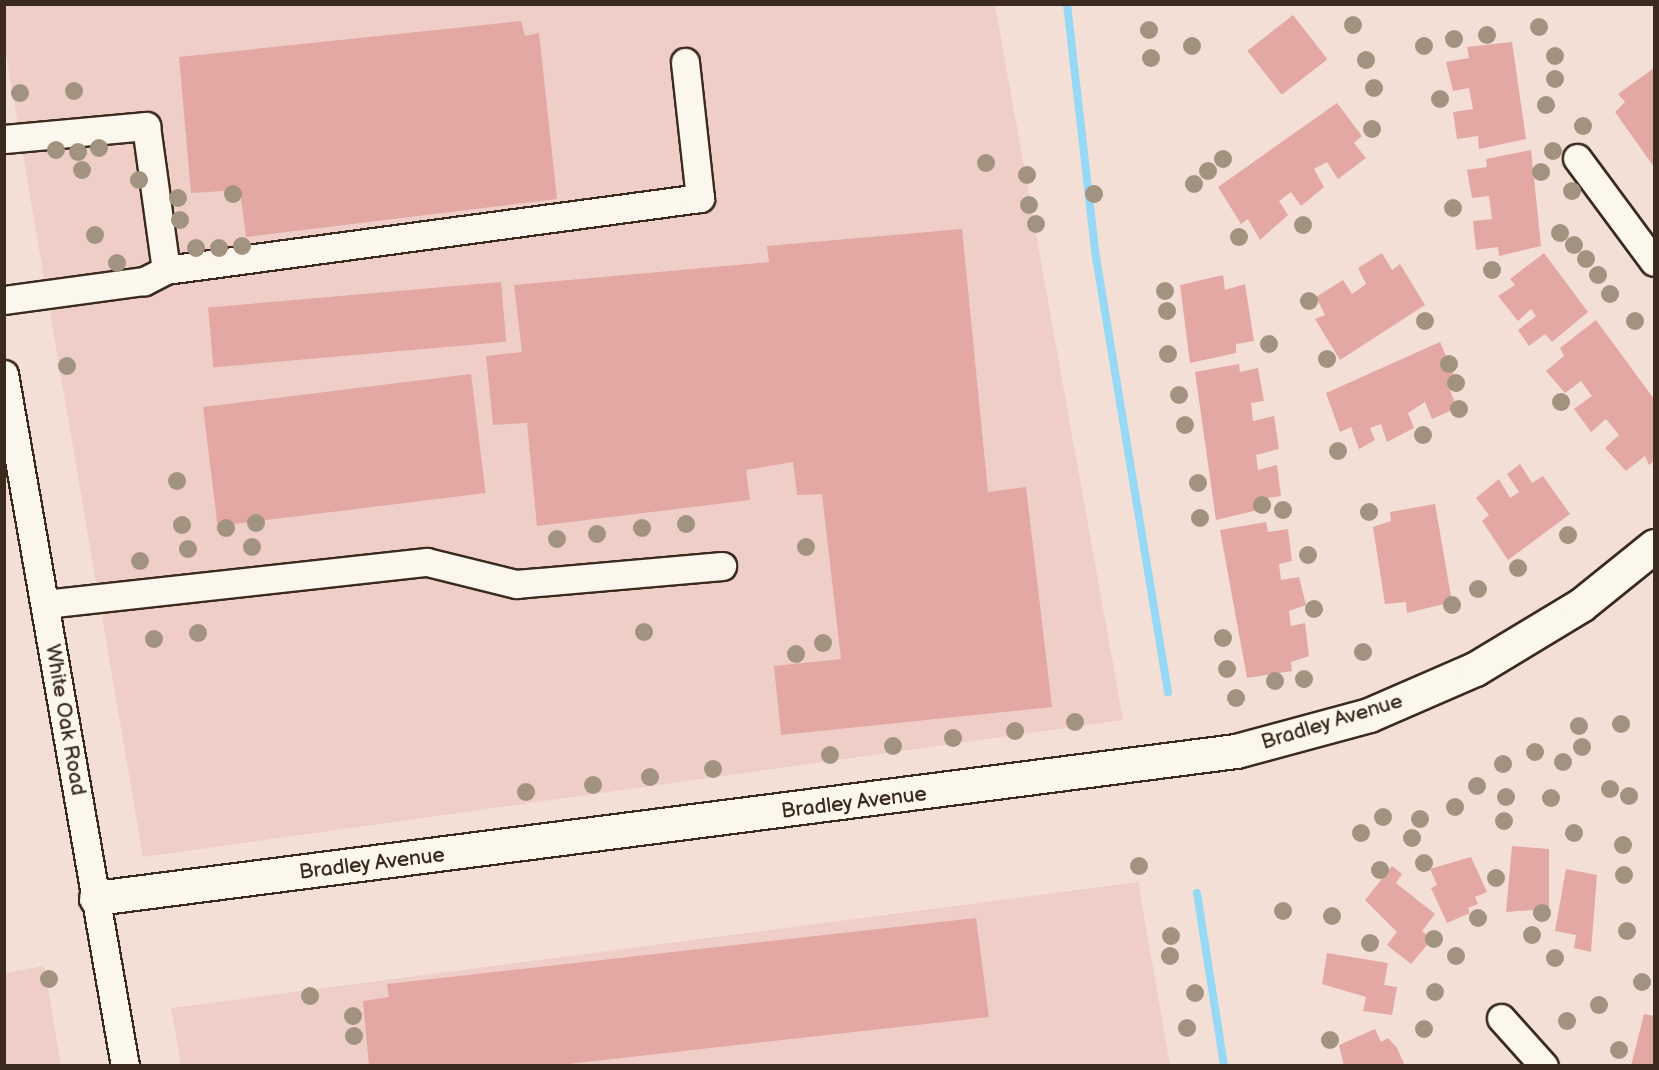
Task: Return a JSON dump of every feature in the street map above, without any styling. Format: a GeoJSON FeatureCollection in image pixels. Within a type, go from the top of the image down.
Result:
{"type":"FeatureCollection","features":[{"type":"Feature","properties":{"kind":"main road","name":"Bradley Avenue"},"geometry":{"type":"LineString","coordinates":[[96,898],[1236,751],[1369,715],[1428,692],[1524,643],[1581,605],[1654,546]]}},
{"type":"Feature","properties":{"kind":"main road","name":"Bradley Avenue"},"geometry":{"type":"LineString","coordinates":[[1581,605],[1654,567]]}},
{"type":"Feature","properties":{"kind":"street"},"geometry":{"type":"LineString","coordinates":[[4,300],[144,281],[166,270],[700,198],[685,62]]}},
{"type":"Feature","properties":{"kind":"street"},"geometry":{"type":"LineString","coordinates":[[4,139],[146,126],[166,270]]}},
{"type":"Feature","properties":{"kind":"street"},"geometry":{"type":"LineString","coordinates":[[1577,158],[1654,262]]}},
{"type":"Feature","properties":{"kind":"street","name":"White Oak Road"},"geometry":{"type":"LineString","coordinates":[[4,374],[125,1065]]}},
{"type":"Feature","properties":{"kind":"street"},"geometry":{"type":"LineString","coordinates":[[45,604],[427,562],[516,584],[722,566]]}},
{"type":"Feature","properties":{"kind":"street"},"geometry":{"type":"LineString","coordinates":[[1501,1018],[1544,1065]]}},
{"type":"Feature","properties":{"kind":"shaded area"},"geometry":{"type":"Polygon","coordinates":[[[4,5],[995,5],[1123,720],[143,857],[5,49],[4,5]]]}},
{"type":"Feature","properties":{"kind":"shaded area"},"geometry":{"type":"Polygon","coordinates":[[[1138,882],[1170,1065],[181,1065],[171,1008],[1138,882]]]}},
{"type":"Feature","properties":{"kind":"shaded area"},"geometry":{"type":"Polygon","coordinates":[[[44,966],[61,1065],[5,1065],[5,973],[44,966]]]}},
{"type":"Feature","properties":{"kind":"building"},"geometry":{"type":"Polygon","coordinates":[[[1293,15],[1327,59],[1282,95],[1247,51],[1293,15]]]}},
{"type":"Feature","properties":{"kind":"building"},"geometry":{"type":"Polygon","coordinates":[[[521,21],[525,36],[539,33],[557,199],[246,237],[240,190],[191,193],[179,57],[521,21]]]}},
{"type":"Feature","properties":{"kind":"building"},"geometry":{"type":"Polygon","coordinates":[[[1512,42],[1526,139],[1479,149],[1478,136],[1457,139],[1453,112],[1473,109],[1469,88],[1453,91],[1446,62],[1469,58],[1467,47],[1512,42]]]}},
{"type":"Feature","properties":{"kind":"building"},"geometry":{"type":"Polygon","coordinates":[[[1654,68],[1654,167],[1615,112],[1625,102],[1618,94],[1654,68]]]}},
{"type":"Feature","properties":{"kind":"building"},"geometry":{"type":"Polygon","coordinates":[[[1337,103],[1362,136],[1354,143],[1366,158],[1338,179],[1327,162],[1314,169],[1324,187],[1301,206],[1291,192],[1279,201],[1288,215],[1260,240],[1248,219],[1241,224],[1218,187],[1337,103]]]}},
{"type":"Feature","properties":{"kind":"building"},"geometry":{"type":"Polygon","coordinates":[[[1531,150],[1541,246],[1499,256],[1498,247],[1476,250],[1473,221],[1492,219],[1489,196],[1472,198],[1467,170],[1487,167],[1486,159],[1531,150]]]}},
{"type":"Feature","properties":{"kind":"building"},"geometry":{"type":"Polygon","coordinates":[[[962,229],[988,492],[1026,487],[1052,707],[781,735],[774,666],[841,659],[822,494],[797,495],[793,462],[746,470],[750,500],[537,526],[527,423],[493,425],[486,356],[522,352],[514,285],[769,262],[767,246],[962,229]]]}},
{"type":"Feature","properties":{"kind":"building"},"geometry":{"type":"Polygon","coordinates":[[[1382,253],[1392,270],[1400,264],[1425,305],[1340,360],[1315,319],[1325,315],[1316,297],[1343,280],[1352,294],[1366,284],[1358,268],[1382,253]]]}},
{"type":"Feature","properties":{"kind":"building"},"geometry":{"type":"Polygon","coordinates":[[[1544,253],[1588,312],[1552,342],[1545,334],[1529,346],[1518,330],[1536,316],[1531,309],[1518,321],[1498,296],[1515,285],[1510,279],[1544,253]]]}},
{"type":"Feature","properties":{"kind":"building"},"geometry":{"type":"Polygon","coordinates":[[[1223,275],[1225,290],[1245,284],[1254,341],[1236,344],[1236,353],[1190,363],[1180,285],[1223,275]]]}},
{"type":"Feature","properties":{"kind":"building"},"geometry":{"type":"Polygon","coordinates":[[[501,282],[506,342],[213,367],[208,308],[501,282]]]}},
{"type":"Feature","properties":{"kind":"building"},"geometry":{"type":"Polygon","coordinates":[[[1596,320],[1654,399],[1654,461],[1649,465],[1645,456],[1626,471],[1605,448],[1619,435],[1606,419],[1591,432],[1574,409],[1592,396],[1581,381],[1565,393],[1546,371],[1564,356],[1560,348],[1596,320]]]}},
{"type":"Feature","properties":{"kind":"building"},"geometry":{"type":"Polygon","coordinates":[[[1440,342],[1459,387],[1450,390],[1457,408],[1432,419],[1425,402],[1408,413],[1414,428],[1387,442],[1381,424],[1370,428],[1375,440],[1359,449],[1351,427],[1340,432],[1326,393],[1440,342]]]}},
{"type":"Feature","properties":{"kind":"building"},"geometry":{"type":"Polygon","coordinates":[[[1239,364],[1240,372],[1258,368],[1264,401],[1251,403],[1253,421],[1274,416],[1279,449],[1256,455],[1258,470],[1277,465],[1281,496],[1262,499],[1262,509],[1216,520],[1195,372],[1239,364]]]}},
{"type":"Feature","properties":{"kind":"building"},"geometry":{"type":"Polygon","coordinates":[[[471,374],[486,493],[218,526],[203,407],[471,374]]]}},
{"type":"Feature","properties":{"kind":"building"},"geometry":{"type":"Polygon","coordinates":[[[1520,464],[1532,483],[1543,476],[1570,514],[1508,560],[1482,521],[1489,515],[1476,498],[1499,479],[1510,498],[1519,492],[1507,474],[1520,464]]]}},
{"type":"Feature","properties":{"kind":"building"},"geometry":{"type":"Polygon","coordinates":[[[1435,504],[1452,602],[1407,613],[1406,602],[1385,604],[1373,527],[1391,521],[1390,512],[1435,504]]]}},
{"type":"Feature","properties":{"kind":"building"},"geometry":{"type":"Polygon","coordinates":[[[1266,522],[1268,532],[1288,529],[1292,561],[1279,564],[1281,580],[1299,577],[1306,605],[1289,611],[1291,626],[1305,623],[1309,656],[1291,662],[1292,671],[1247,678],[1220,530],[1266,522]]]}},
{"type":"Feature","properties":{"kind":"building"},"geometry":{"type":"Polygon","coordinates":[[[1512,846],[1549,849],[1549,909],[1506,912],[1512,846]]]}},
{"type":"Feature","properties":{"kind":"building"},"geometry":{"type":"Polygon","coordinates":[[[1471,857],[1487,892],[1475,897],[1478,904],[1468,908],[1470,913],[1447,923],[1431,888],[1437,885],[1430,869],[1471,857]]]}},
{"type":"Feature","properties":{"kind":"building"},"geometry":{"type":"Polygon","coordinates":[[[1392,866],[1402,874],[1396,883],[1435,914],[1422,931],[1432,939],[1411,964],[1387,945],[1397,932],[1365,900],[1392,866]]]}},
{"type":"Feature","properties":{"kind":"building"},"geometry":{"type":"Polygon","coordinates":[[[1566,869],[1597,875],[1591,952],[1574,948],[1576,935],[1555,931],[1566,869]]]}},
{"type":"Feature","properties":{"kind":"building"},"geometry":{"type":"Polygon","coordinates":[[[976,918],[989,1017],[550,1066],[369,1066],[363,1001],[389,997],[387,984],[976,918]]]}},
{"type":"Feature","properties":{"kind":"building"},"geometry":{"type":"Polygon","coordinates":[[[1327,953],[1388,963],[1384,985],[1397,987],[1392,1015],[1363,1011],[1366,997],[1322,984],[1327,953]]]}},
{"type":"Feature","properties":{"kind":"building"},"geometry":{"type":"Polygon","coordinates":[[[1644,1014],[1654,1016],[1653,1066],[1631,1066],[1644,1014]]]}},
{"type":"Feature","properties":{"kind":"building"},"geometry":{"type":"Polygon","coordinates":[[[1375,1029],[1381,1042],[1388,1038],[1397,1048],[1405,1066],[1344,1066],[1339,1045],[1375,1029]]]}},
{"type":"Feature","properties":{"kind":"waterway"},"geometry":{"type":"LineString","coordinates":[[1067,4],[1096,257],[1168,692]]}},
{"type":"Feature","properties":{"kind":"waterway"},"geometry":{"type":"LineString","coordinates":[[1197,893],[1224,1066]]}}]}
